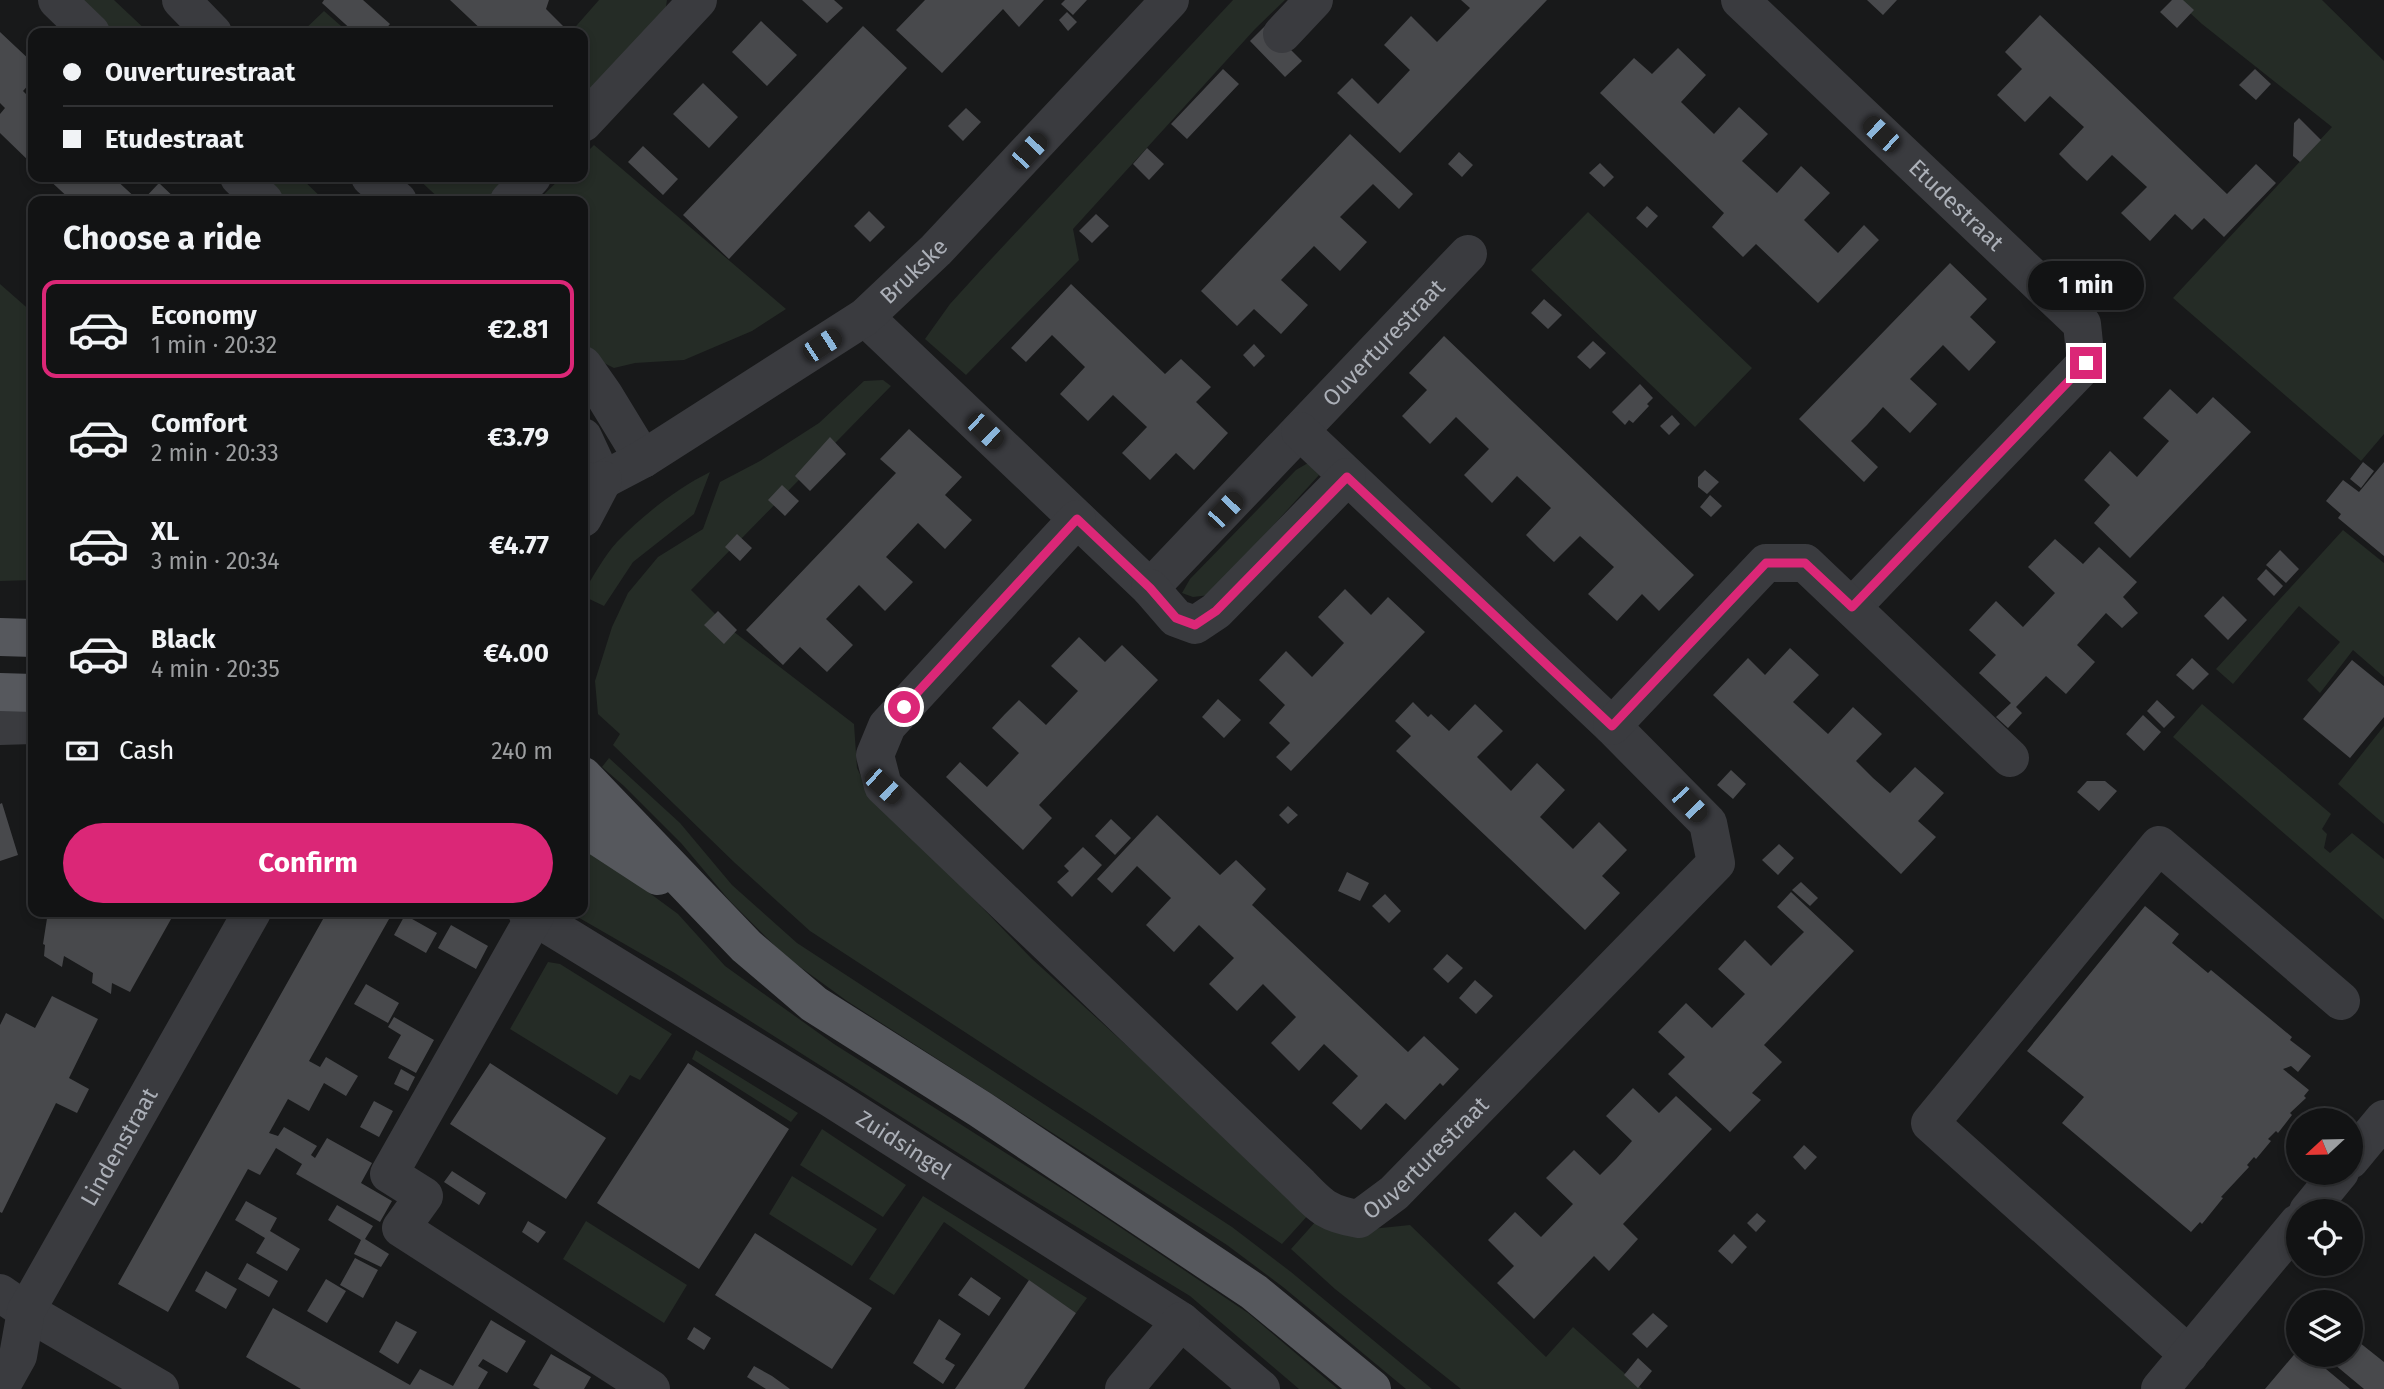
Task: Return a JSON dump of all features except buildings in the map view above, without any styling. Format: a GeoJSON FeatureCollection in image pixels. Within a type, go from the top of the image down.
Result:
{"type":"FeatureCollection","features":[{"type":"Feature","properties":{"kind":"main road"},"geometry":{"type":"LineString","coordinates":[[0,637],[28,638]]}},
{"type":"Feature","properties":{"kind":"main road"},"geometry":{"type":"LineString","coordinates":[[0,692],[28,693]]}},
{"type":"Feature","properties":{"kind":"main road"},"geometry":{"type":"LineString","coordinates":[[588,781],[746,946],[814,1004],[980,1109],[1254,1292],[1372,1389]]}},
{"type":"Feature","properties":{"kind":"main road"},"geometry":{"type":"LineString","coordinates":[[588,830],[705,904]]}},
{"type":"Feature","properties":{"kind":"street"},"geometry":{"type":"LineString","coordinates":[[57,0],[86,28]]}},
{"type":"Feature","properties":{"kind":"street"},"geometry":{"type":"LineString","coordinates":[[181,0],[208,28]]}},
{"type":"Feature","properties":{"kind":"street"},"geometry":{"type":"LineString","coordinates":[[588,118],[698,0]]}},
{"type":"Feature","properties":{"kind":"street","name":"Brukske"},"geometry":{"type":"LineString","coordinates":[[593,482],[642,459],[865,317],[936,250],[1170,0]]}},
{"type":"Feature","properties":{"kind":"street"},"geometry":{"type":"LineString","coordinates":[[1282,34],[1314,0]]}},
{"type":"Feature","properties":{"kind":"street","name":"Etudestraat"},"geometry":{"type":"LineString","coordinates":[[1740,0],[2082,324],[2086,363],[1852,607]]}},
{"type":"Feature","properties":{"kind":"street"},"geometry":{"type":"LineString","coordinates":[[244,182],[259,196]]}},
{"type":"Feature","properties":{"kind":"street"},"geometry":{"type":"LineString","coordinates":[[376,182],[392,196]]}},
{"type":"Feature","properties":{"kind":"street"},"geometry":{"type":"LineString","coordinates":[[514,196],[527,182]]}},
{"type":"Feature","properties":{"kind":"street","name":"Ouverturestraat"},"geometry":{"type":"LineString","coordinates":[[1150,588],[1468,254]]}},
{"type":"Feature","properties":{"kind":"street"},"geometry":{"type":"LineString","coordinates":[[865,317],[1150,588],[1176,618],[1195,625],[1216,611],[1347,477]]}},
{"type":"Feature","properties":{"kind":"street"},"geometry":{"type":"LineString","coordinates":[[588,372],[642,459]]}},
{"type":"Feature","properties":{"kind":"street","name":"Ouverturestraat"},"geometry":{"type":"LineString","coordinates":[[1077,519],[887,726],[875,755],[883,786],[1321,1207],[1337,1215],[1359,1219],[1394,1193],[1716,863],[1707,824],[1612,726],[1300,431]]}},
{"type":"Feature","properties":{"kind":"street"},"geometry":{"type":"LineString","coordinates":[[588,460],[593,482],[588,500]]}},
{"type":"Feature","properties":{"kind":"street"},"geometry":{"type":"LineString","coordinates":[[1612,726],[1766,563],[1805,563],[2010,758]]}},
{"type":"Feature","properties":{"kind":"street"},"geometry":{"type":"LineString","coordinates":[[0,726],[28,726]]}},
{"type":"Feature","properties":{"kind":"street"},"geometry":{"type":"LineString","coordinates":[[2189,1355],[1930,1123],[2159,845],[2341,1001]]}},
{"type":"Feature","properties":{"kind":"street","name":"Lindenstraat"},"geometry":{"type":"LineString","coordinates":[[0,1388],[18,1356],[13,1302],[249,917]]}},
{"type":"Feature","properties":{"kind":"street","name":"Zuidsingel"},"geometry":{"type":"LineString","coordinates":[[529,917],[389,1174],[424,1196],[401,1228],[651,1389]]}},
{"type":"Feature","properties":{"kind":"street","name":"Zuidsingel"},"geometry":{"type":"LineString","coordinates":[[536,917],[1181,1321],[1261,1389]]}},
{"type":"Feature","properties":{"kind":"street"},"geometry":{"type":"LineString","coordinates":[[2363,1144],[2384,1119]]}},
{"type":"Feature","properties":{"kind":"street"},"geometry":{"type":"LineString","coordinates":[[2318,1199],[2329,1185]]}},
{"type":"Feature","properties":{"kind":"street"},"geometry":{"type":"LineString","coordinates":[[2160,1389],[2286,1238]]}},
{"type":"Feature","properties":{"kind":"street"},"geometry":{"type":"LineString","coordinates":[[13,1302],[160,1389]]}},
{"type":"Feature","properties":{"kind":"street"},"geometry":{"type":"LineString","coordinates":[[1124,1389],[1181,1321]]}},
{"type":"Feature","properties":{"kind":"shaded area"},"geometry":{"type":"Polygon","coordinates":[[[71,0],[114,0],[144,28],[101,28],[71,0]]]}},
{"type":"Feature","properties":{"kind":"shaded area"},"geometry":{"type":"Polygon","coordinates":[[[599,0],[667,0],[665,13],[588,96],[588,28],[574,28],[599,0]]]}},
{"type":"Feature","properties":{"kind":"shaded area"},"geometry":{"type":"Polygon","coordinates":[[[1233,0],[1285,0],[1255,29],[1073,229],[1079,260],[966,375],[925,339],[950,304],[1233,0]]]}},
{"type":"Feature","properties":{"kind":"shaded area"},"geometry":{"type":"Polygon","coordinates":[[[2176,0],[2322,0],[2384,61],[2384,434],[2361,461],[2173,298],[2332,127],[2202,24],[2176,0]]]}},
{"type":"Feature","properties":{"kind":"shaded area"},"geometry":{"type":"Polygon","coordinates":[[[324,11],[343,28],[306,28],[324,11]]]}},
{"type":"Feature","properties":{"kind":"shaded area"},"geometry":{"type":"Polygon","coordinates":[[[594,145],[786,309],[752,331],[684,360],[635,363],[614,368],[592,357],[588,350],[588,196],[542,196],[557,182],[588,182],[588,151],[594,145]]]}},
{"type":"Feature","properties":{"kind":"shaded area"},"geometry":{"type":"Polygon","coordinates":[[[265,182],[305,182],[320,196],[281,196],[265,182]]]}},
{"type":"Feature","properties":{"kind":"shaded area"},"geometry":{"type":"Polygon","coordinates":[[[421,182],[507,182],[491,196],[437,196],[421,182]]]}},
{"type":"Feature","properties":{"kind":"shaded area"},"geometry":{"type":"Polygon","coordinates":[[[1588,212],[1752,368],[1695,427],[1531,270],[1588,212]]]}},
{"type":"Feature","properties":{"kind":"shaded area"},"geometry":{"type":"Polygon","coordinates":[[[0,284],[28,309],[28,580],[0,581],[0,284]]]}},
{"type":"Feature","properties":{"kind":"shaded area"},"geometry":{"type":"Polygon","coordinates":[[[883,380],[891,386],[691,590],[729,628],[854,724],[857,768],[867,789],[1031,958],[1310,1213],[1282,1244],[1092,1115],[810,931],[613,745],[620,734],[598,714],[595,681],[612,627],[628,593],[658,557],[703,529],[720,482],[760,461],[819,423],[864,381],[883,380]]]}},
{"type":"Feature","properties":{"kind":"shaded area"},"geometry":{"type":"Polygon","coordinates":[[[1308,463],[1319,475],[1210,595],[1193,597],[1182,593],[1190,579],[1296,470],[1308,463]]]}},
{"type":"Feature","properties":{"kind":"shaded area"},"geometry":{"type":"Polygon","coordinates":[[[710,472],[694,514],[633,562],[604,606],[588,598],[588,584],[617,542],[649,512],[710,472]]]}},
{"type":"Feature","properties":{"kind":"shaded area"},"geometry":{"type":"Polygon","coordinates":[[[2343,530],[2384,563],[2384,677],[2353,650],[2320,693],[2307,680],[2340,642],[2299,606],[2233,684],[2216,669],[2343,530]]]}},
{"type":"Feature","properties":{"kind":"shaded area"},"geometry":{"type":"Polygon","coordinates":[[[2202,704],[2331,814],[2322,829],[2327,834],[2324,848],[2330,853],[2352,833],[2384,859],[2384,920],[2173,737],[2202,704]]]}},
{"type":"Feature","properties":{"kind":"shaded area"},"geometry":{"type":"Polygon","coordinates":[[[2384,726],[2384,824],[2338,784],[2384,726]]]}},
{"type":"Feature","properties":{"kind":"shaded area"},"geometry":{"type":"Polygon","coordinates":[[[609,758],[680,823],[732,885],[797,943],[1232,1227],[1291,1272],[1432,1389],[1406,1389],[1283,1287],[1227,1245],[847,1001],[785,956],[729,900],[681,843],[602,767],[609,758]]]}},
{"type":"Feature","properties":{"kind":"shaded area"},"geometry":{"type":"Polygon","coordinates":[[[588,848],[678,914],[725,966],[834,1044],[1072,1195],[1248,1313],[1338,1389],[1299,1389],[1190,1296],[1018,1191],[673,972],[578,917],[588,917],[588,848]]]}},
{"type":"Feature","properties":{"kind":"shaded area"},"geometry":{"type":"Polygon","coordinates":[[[548,962],[560,964],[672,1034],[640,1080],[630,1075],[617,1095],[510,1029],[548,962]]]}},
{"type":"Feature","properties":{"kind":"shaded area"},"geometry":{"type":"Polygon","coordinates":[[[696,1050],[798,1113],[791,1122],[692,1059],[696,1050]]]}},
{"type":"Feature","properties":{"kind":"shaded area"},"geometry":{"type":"Polygon","coordinates":[[[822,1129],[906,1185],[883,1217],[800,1165],[822,1129]]]}},
{"type":"Feature","properties":{"kind":"shaded area"},"geometry":{"type":"Polygon","coordinates":[[[792,1176],[877,1229],[852,1266],[769,1214],[792,1176]]]}},
{"type":"Feature","properties":{"kind":"shaded area"},"geometry":{"type":"Polygon","coordinates":[[[923,1196],[1087,1298],[1076,1313],[944,1222],[894,1295],[869,1279],[923,1196]]]}},
{"type":"Feature","properties":{"kind":"shaded area"},"geometry":{"type":"Polygon","coordinates":[[[1317,1220],[1362,1230],[1410,1225],[1546,1357],[1573,1327],[1642,1389],[1461,1389],[1335,1289],[1291,1249],[1317,1220]]]}},
{"type":"Feature","properties":{"kind":"shaded area"},"geometry":{"type":"Polygon","coordinates":[[[586,1221],[687,1285],[664,1323],[563,1259],[586,1221]]]}},
{"type":"Feature","properties":{"kind":"route"},"geometry":{"type":"LineString","coordinates":[[904,707],[1077,519],[1150,588],[1176,618],[1195,625],[1216,611],[1347,477],[1612,726],[1766,563],[1805,563],[1852,607],[2086,363]]}}]}
